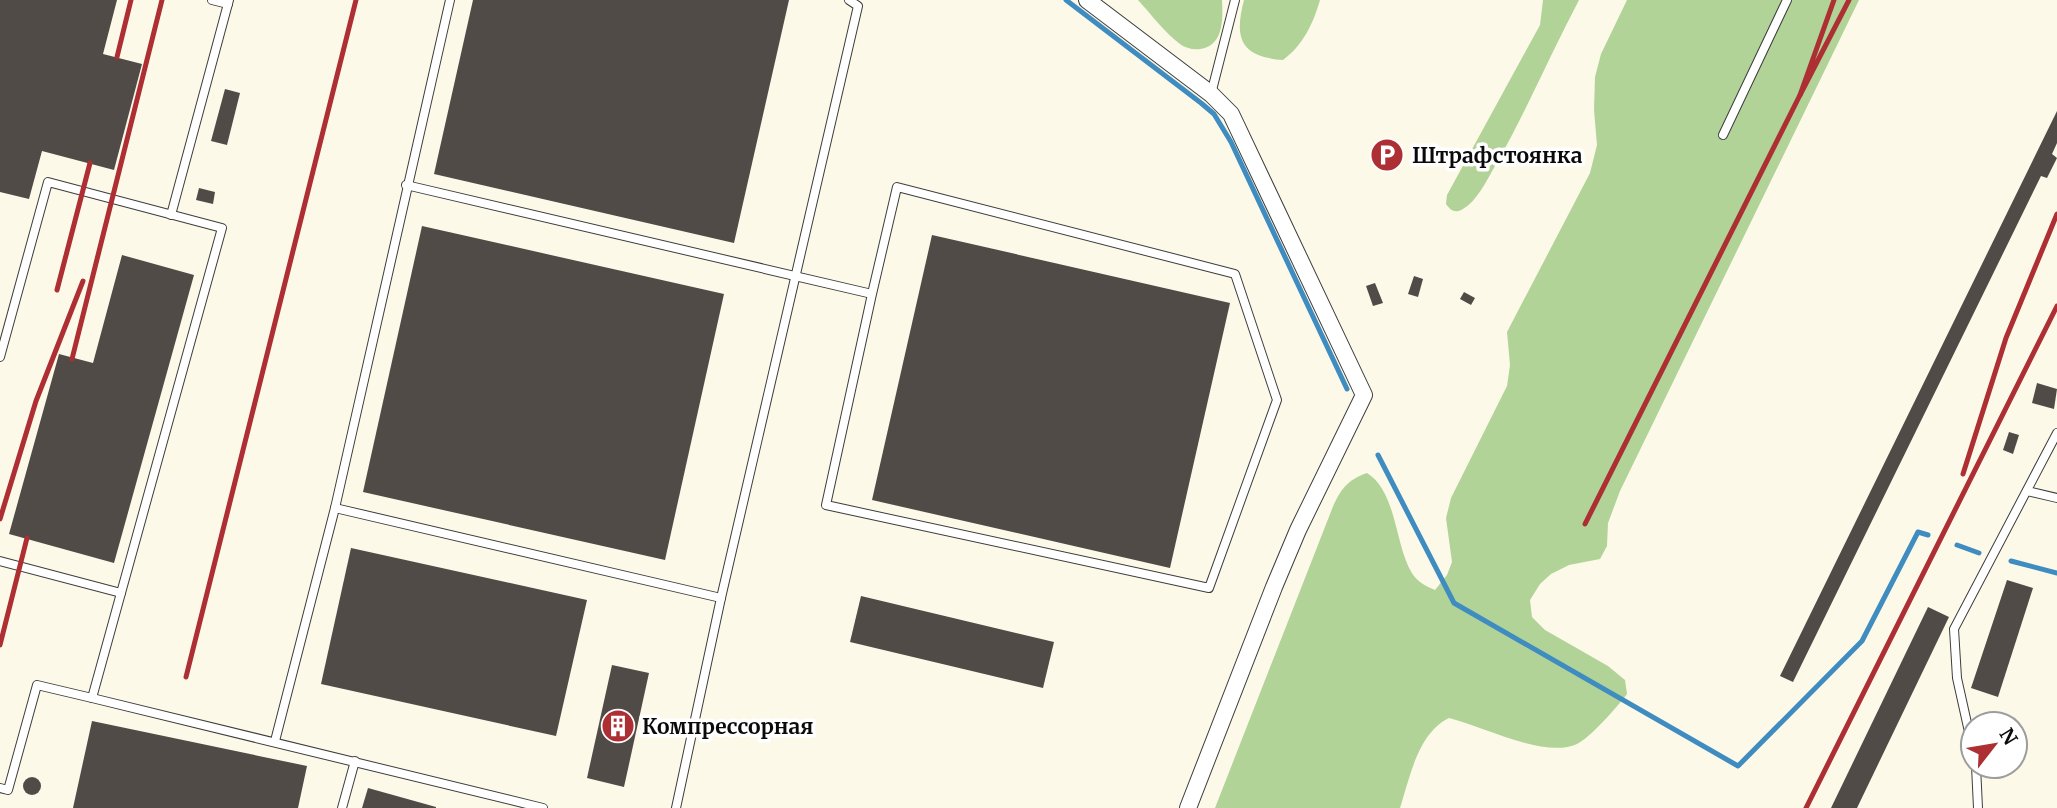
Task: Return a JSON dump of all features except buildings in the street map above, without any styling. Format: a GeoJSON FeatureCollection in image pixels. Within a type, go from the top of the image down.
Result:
{"type":"FeatureCollection","features":[{"type":"Feature","properties":{"kind":"street"},"geometry":{"type":"LineString","coordinates":[[1087,0],[1211,94],[1223,104],[1239,125],[1364,395],[1298,530],[1188,808]]}},
{"type":"Feature","properties":{"kind":"lane"},"geometry":{"type":"LineString","coordinates":[[172,215],[228,2],[212,0]]}},
{"type":"Feature","properties":{"kind":"lane"},"geometry":{"type":"LineString","coordinates":[[275,741],[335,508],[450,0]]}},
{"type":"Feature","properties":{"kind":"lane"},"geometry":{"type":"LineString","coordinates":[[676,808],[721,598],[858,6],[849,0]]}},
{"type":"Feature","properties":{"kind":"lane"},"geometry":{"type":"LineString","coordinates":[[1211,94],[1236,0]]}},
{"type":"Feature","properties":{"kind":"lane"},"geometry":{"type":"LineString","coordinates":[[1723,135],[1787,0]]}},
{"type":"Feature","properties":{"kind":"lane"},"geometry":{"type":"LineString","coordinates":[[0,357],[48,182],[222,228],[92,698]]}},
{"type":"Feature","properties":{"kind":"lane"},"geometry":{"type":"LineString","coordinates":[[406,185],[872,294]]}},
{"type":"Feature","properties":{"kind":"lane"},"geometry":{"type":"LineString","coordinates":[[897,187],[1235,274],[1278,400],[1209,588],[826,505],[872,294],[897,187]]}},
{"type":"Feature","properties":{"kind":"lane"},"geometry":{"type":"LineString","coordinates":[[1964,710],[1957,678],[1954,629],[2057,433]]}},
{"type":"Feature","properties":{"kind":"lane"},"geometry":{"type":"LineString","coordinates":[[2026,491],[2057,498]]}},
{"type":"Feature","properties":{"kind":"lane"},"geometry":{"type":"LineString","coordinates":[[335,508],[721,598]]}},
{"type":"Feature","properties":{"kind":"lane"},"geometry":{"type":"LineString","coordinates":[[0,561],[121,593]]}},
{"type":"Feature","properties":{"kind":"lane"},"geometry":{"type":"LineString","coordinates":[[0,788],[8,790],[37,685],[543,808]]}},
{"type":"Feature","properties":{"kind":"lane"},"geometry":{"type":"LineString","coordinates":[[342,808],[355,761]]}},
{"type":"Feature","properties":{"kind":"lane"},"geometry":{"type":"LineString","coordinates":[[1977,780],[1978,808]]}},
{"type":"Feature","properties":{"kind":"green space"},"geometry":{"type":"Polygon","coordinates":[[[1138,0],[1222,0],[1222,23],[1218,37],[1208,47],[1184,47],[1138,0]]]}},
{"type":"Feature","properties":{"kind":"green space"},"geometry":{"type":"Polygon","coordinates":[[[1244,0],[1320,0],[1306,33],[1296,48],[1283,60],[1257,55],[1244,43],[1240,25],[1244,0]]]}},
{"type":"Feature","properties":{"kind":"green space"},"geometry":{"type":"Polygon","coordinates":[[[1543,0],[1579,0],[1485,184],[1468,205],[1453,211],[1446,204],[1447,195],[1540,25],[1543,0]]]}},
{"type":"Feature","properties":{"kind":"green space"},"geometry":{"type":"Polygon","coordinates":[[[1627,0],[1859,0],[1620,491],[1608,523],[1607,546],[1600,559],[1569,565],[1551,574],[1540,584],[1530,600],[1532,617],[1545,630],[1608,666],[1625,680],[1627,694],[1589,735],[1577,744],[1563,748],[1513,740],[1449,718],[1438,725],[1423,745],[1400,808],[1215,808],[1332,509],[1345,486],[1367,473],[1378,483],[1386,496],[1412,572],[1420,582],[1435,590],[1447,575],[1452,562],[1446,518],[1451,498],[1507,386],[1510,365],[1507,332],[1590,173],[1597,145],[1595,77],[1601,54],[1627,0]]]}},
{"type":"Feature","properties":{"kind":"waterway"},"geometry":{"type":"LineString","coordinates":[[1066,0],[1214,114],[1231,142],[1347,389]]}},
{"type":"Feature","properties":{"kind":"waterway"},"geometry":{"type":"LineString","coordinates":[[1378,455],[1454,603],[1738,766],[1862,641],[1918,532],[1928,535]]}},
{"type":"Feature","properties":{"kind":"waterway"},"geometry":{"type":"LineString","coordinates":[[1957,545],[1979,553]]}},
{"type":"Feature","properties":{"kind":"waterway"},"geometry":{"type":"LineString","coordinates":[[2011,561],[2057,573]]}},
{"type":"Feature","properties":{"kind":"railway"},"geometry":{"type":"LineString","coordinates":[[117,57],[131,0]]}},
{"type":"Feature","properties":{"kind":"railway"},"geometry":{"type":"LineString","coordinates":[[72,359],[162,0]]}},
{"type":"Feature","properties":{"kind":"railway"},"geometry":{"type":"LineString","coordinates":[[186,677],[356,0]]}},
{"type":"Feature","properties":{"kind":"railway"},"geometry":{"type":"LineString","coordinates":[[1834,0],[1800,95],[1849,0]]}},
{"type":"Feature","properties":{"kind":"railway"},"geometry":{"type":"LineString","coordinates":[[1585,524],[1800,95]]}},
{"type":"Feature","properties":{"kind":"railway"},"geometry":{"type":"LineString","coordinates":[[57,290],[90,163]]}},
{"type":"Feature","properties":{"kind":"railway"},"geometry":{"type":"LineString","coordinates":[[1963,474],[2006,338],[2057,214]]}},
{"type":"Feature","properties":{"kind":"railway"},"geometry":{"type":"LineString","coordinates":[[0,519],[36,401],[83,281]]}},
{"type":"Feature","properties":{"kind":"railway"},"geometry":{"type":"LineString","coordinates":[[1806,808],[2057,306]]}},
{"type":"Feature","properties":{"kind":"railway"},"geometry":{"type":"LineString","coordinates":[[0,645],[27,538]]}},
{"type":"Feature","properties":{"kind":"place","name":"Штрафстоянка"},"geometry":{"type":"Point","coordinates":[1387,155]}},
{"type":"Feature","properties":{"kind":"place","name":"Компрессорная"},"geometry":{"type":"Point","coordinates":[618,726]}}]}
